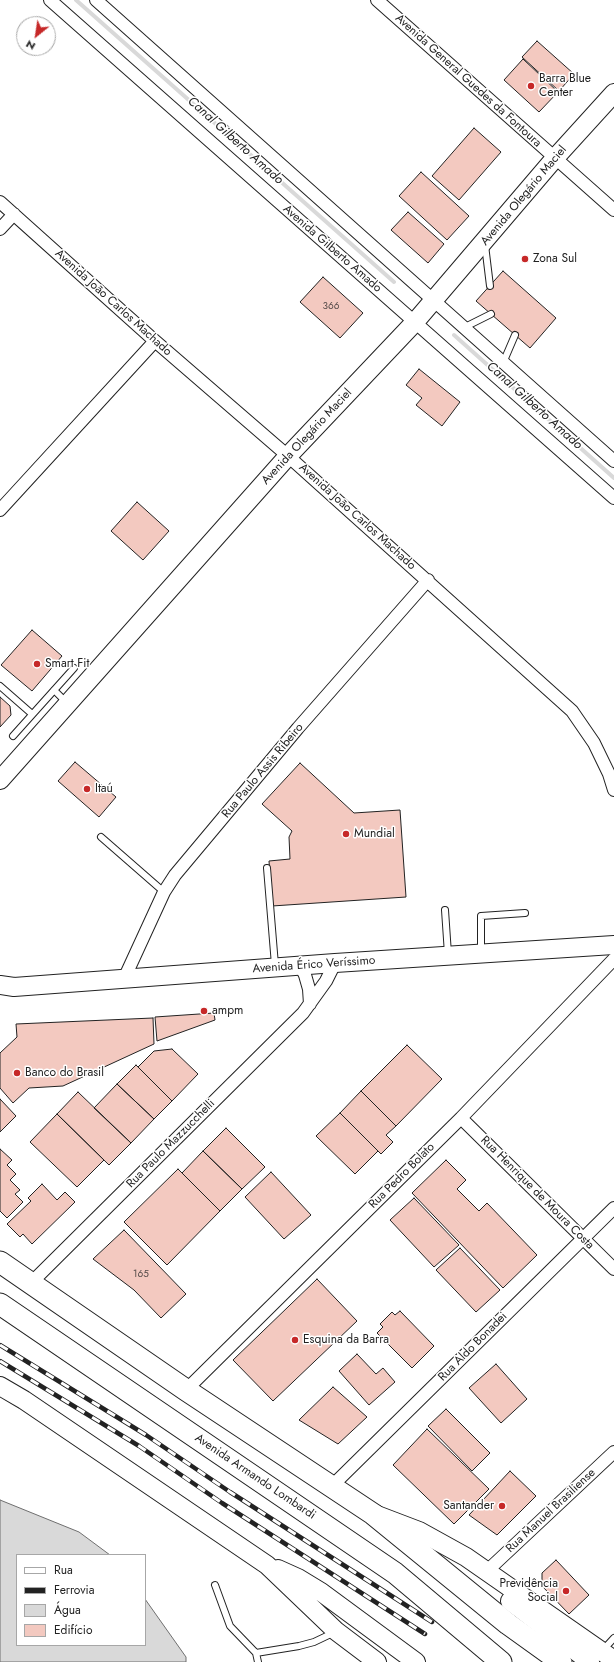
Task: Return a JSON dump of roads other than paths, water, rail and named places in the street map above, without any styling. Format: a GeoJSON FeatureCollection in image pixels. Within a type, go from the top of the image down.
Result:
{"type":"FeatureCollection","features":[{"type":"Feature","properties":{"kind":"highway"},"geometry":{"type":"LineString","coordinates":[[0,1262],[186,1390],[373,1514],[508,1624],[559,1661]]}},
{"type":"Feature","properties":{"kind":"highway","name":"Avenida Armando Lombardi"},"geometry":{"type":"LineString","coordinates":[[0,1304],[395,1572],[501,1662]]}},
{"type":"Feature","properties":{"kind":"main road","name":"Avenida Olegário Maciel"},"geometry":{"type":"LineString","coordinates":[[0,780],[288,456],[415,322],[555,158],[614,93]]}},
{"type":"Feature","properties":{"kind":"main road","name":"Avenida Érico Veríssimo"},"geometry":{"type":"LineString","coordinates":[[5,989],[300,965],[614,945]]}},
{"type":"Feature","properties":{"kind":"main road"},"geometry":{"type":"LineString","coordinates":[[0,1386],[37,1409],[267,1566],[336,1631],[377,1662]]}},
{"type":"Feature","properties":{"kind":"main road"},"geometry":{"type":"LineString","coordinates":[[373,1514],[397,1521],[439,1542],[487,1571],[602,1658]]}},
{"type":"Feature","properties":{"kind":"main road"},"geometry":{"type":"LineString","coordinates":[[439,1542],[497,1591],[602,1658]]}},
{"type":"Feature","properties":{"kind":"main road"},"geometry":{"type":"LineString","coordinates":[[267,1566],[298,1578],[321,1592],[416,1662]]}},
{"type":"Feature","properties":{"kind":"street","name":"Avenida Gilberto Amado"},"geometry":{"type":"LineString","coordinates":[[50,0],[614,498]]}},
{"type":"Feature","properties":{"kind":"street"},"geometry":{"type":"LineString","coordinates":[[96,0],[614,461]]}},
{"type":"Feature","properties":{"kind":"street","name":"Avenida General Guedes da Fontoura"},"geometry":{"type":"LineString","coordinates":[[376,0],[614,210]]}},
{"type":"Feature","properties":{"kind":"street","name":"Avenida João Carlos Machado"},"geometry":{"type":"LineString","coordinates":[[0,202],[155,341],[428,580],[572,711],[594,743],[609,774],[614,790]]}},
{"type":"Feature","properties":{"kind":"street"},"geometry":{"type":"LineString","coordinates":[[0,229],[14,214]]}},
{"type":"Feature","properties":{"kind":"street"},"geometry":{"type":"LineString","coordinates":[[0,510],[155,341]]}},
{"type":"Feature","properties":{"kind":"street","name":"Rua Paulo Assis Ribeiro"},"geometry":{"type":"LineString","coordinates":[[124,979],[164,892],[176,875],[293,734],[428,580]]}},
{"type":"Feature","properties":{"kind":"street","name":"Rua Pedro Bolato"},"geometry":{"type":"LineString","coordinates":[[186,1390],[461,1118],[614,959]]}},
{"type":"Feature","properties":{"kind":"street","name":"Rua Paulo Mazzucchelli"},"geometry":{"type":"LineString","coordinates":[[31,1284],[303,1013],[326,981],[335,963]]}},
{"type":"Feature","properties":{"kind":"street"},"geometry":{"type":"LineString","coordinates":[[300,965],[309,989],[310,1004]]}},
{"type":"Feature","properties":{"kind":"street","name":"Rua Henrique de Moura Costa"},"geometry":{"type":"LineString","coordinates":[[461,1118],[614,1269]]}},
{"type":"Feature","properties":{"kind":"street","name":"Rua Aldo Bonadei"},"geometry":{"type":"LineString","coordinates":[[332,1486],[614,1208]]}},
{"type":"Feature","properties":{"kind":"street","name":"Rua Manuel Brasiliense"},"geometry":{"type":"LineString","coordinates":[[487,1571],[614,1452]]}},
{"type":"Feature","properties":{"kind":"lane"},"geometry":{"type":"LineString","coordinates":[[484,242],[490,286]]}},
{"type":"Feature","properties":{"kind":"lane"},"geometry":{"type":"LineString","coordinates":[[463,328],[491,314]]}},
{"type":"Feature","properties":{"kind":"lane"},"geometry":{"type":"LineString","coordinates":[[503,363],[515,335]]}},
{"type":"Feature","properties":{"kind":"lane"},"geometry":{"type":"LineString","coordinates":[[13,736],[74,668]]}},
{"type":"Feature","properties":{"kind":"lane"},"geometry":{"type":"LineString","coordinates":[[0,686],[32,714]]}},
{"type":"Feature","properties":{"kind":"lane"},"geometry":{"type":"LineString","coordinates":[[54,690],[68,704]]}},
{"type":"Feature","properties":{"kind":"lane"},"geometry":{"type":"LineString","coordinates":[[101,837],[164,892]]}},
{"type":"Feature","properties":{"kind":"lane"},"geometry":{"type":"LineString","coordinates":[[267,868],[275,967]]}},
{"type":"Feature","properties":{"kind":"lane"},"geometry":{"type":"LineString","coordinates":[[445,910],[448,956]]}},
{"type":"Feature","properties":{"kind":"lane"},"geometry":{"type":"LineString","coordinates":[[481,954],[481,916],[525,913]]}},
{"type":"Feature","properties":{"kind":"lane"},"geometry":{"type":"LineString","coordinates":[[215,1585],[230,1626],[256,1653],[258,1662]]}},
{"type":"Feature","properties":{"kind":"lane"},"geometry":{"type":"LineString","coordinates":[[256,1653],[304,1645],[314,1642],[336,1631]]}},
{"type":"Feature","properties":{"kind":"lane"},"geometry":{"type":"LineString","coordinates":[[602,1658],[614,1638]]}},
{"type":"Feature","properties":{"kind":"water"},"geometry":{"type":"Polygon","coordinates":[[[0,1500],[79,1532],[109,1554],[16,1554],[16,1646],[146,1646],[146,1600],[186,1657],[186,1662],[0,1662],[0,1500]]]}},
{"type":"Feature","properties":{"kind":"waterway","name":"Canal Gilberto Amado"},"geometry":{"type":"LineString","coordinates":[[76,0],[394,282]]}},
{"type":"Feature","properties":{"kind":"waterway","name":"Canal Gilberto Amado"},"geometry":{"type":"LineString","coordinates":[[454,335],[614,478]]}},
{"type":"Feature","properties":{"kind":"railway"},"geometry":{"type":"LineString","coordinates":[[0,1345],[146,1435],[230,1492],[432,1622]]}},
{"type":"Feature","properties":{"kind":"railway"},"geometry":{"type":"LineString","coordinates":[[0,1361],[139,1446],[222,1503],[425,1634]]}},
{"type":"Feature","properties":{"kind":"place","name":"Barra Blue Center"},"geometry":{"type":"Point","coordinates":[531,86]}},
{"type":"Feature","properties":{"kind":"place","name":"Zona Sul"},"geometry":{"type":"Point","coordinates":[525,259]}},
{"type":"Feature","properties":{"kind":"place","name":"Smart Fit"},"geometry":{"type":"Point","coordinates":[37,664]}},
{"type":"Feature","properties":{"kind":"place","name":"Itaú"},"geometry":{"type":"Point","coordinates":[87,789]}},
{"type":"Feature","properties":{"kind":"place","name":"Mundial"},"geometry":{"type":"Point","coordinates":[346,834]}},
{"type":"Feature","properties":{"kind":"place","name":"ampm"},"geometry":{"type":"Point","coordinates":[204,1011]}},
{"type":"Feature","properties":{"kind":"place","name":"Banco do Brasil"},"geometry":{"type":"Point","coordinates":[17,1073]}},
{"type":"Feature","properties":{"kind":"place","name":"Esquina da Barra"},"geometry":{"type":"Point","coordinates":[295,1340]}},
{"type":"Feature","properties":{"kind":"place","name":"Santander"},"geometry":{"type":"Point","coordinates":[502,1506]}},
{"type":"Feature","properties":{"kind":"place","name":"Previdência Social"},"geometry":{"type":"Point","coordinates":[566,1591]}}]}
